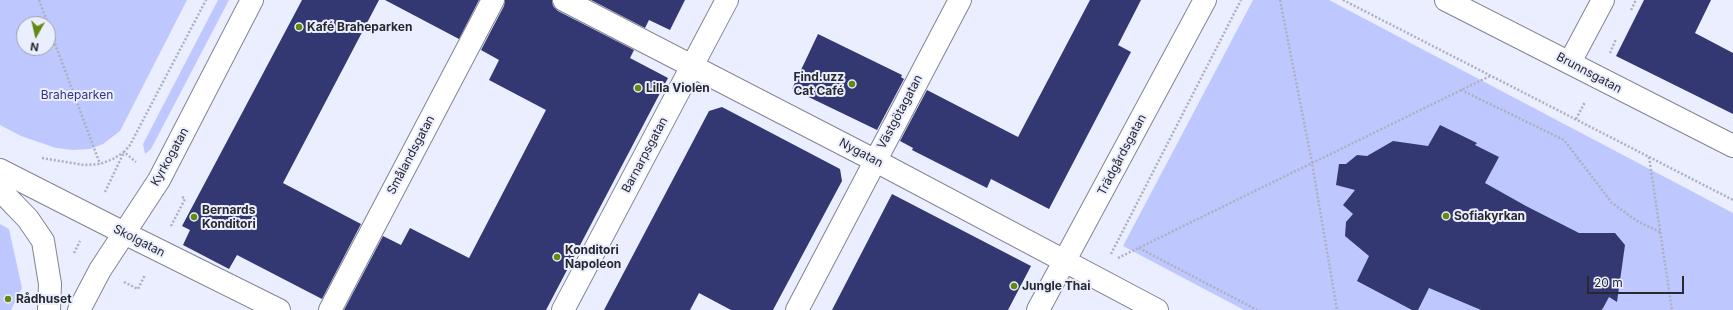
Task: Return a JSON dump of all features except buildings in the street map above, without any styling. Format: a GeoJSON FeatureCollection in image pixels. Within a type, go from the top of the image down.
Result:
{"type":"FeatureCollection","features":[{"type":"Feature","properties":{"kind":"street","name":"Kyrkogatan"},"geometry":{"type":"LineString","coordinates":[[79,310],[100,270],[159,180],[252,0]]}},
{"type":"Feature","properties":{"kind":"street","name":"Smålandsgatan"},"geometry":{"type":"LineString","coordinates":[[330,310],[493,0]]}},
{"type":"Feature","properties":{"kind":"street","name":"Nygatan"},"geometry":{"type":"LineString","coordinates":[[564,0],[692,65],[1065,261],[1096,268],[1157,310]]}},
{"type":"Feature","properties":{"kind":"street","name":"Barnarpsgatan"},"geometry":{"type":"LineString","coordinates":[[563,310],[726,0]]}},
{"type":"Feature","properties":{"kind":"street","name":"Västgötagatan"},"geometry":{"type":"LineString","coordinates":[[797,310],[874,160],[960,0]]}},
{"type":"Feature","properties":{"kind":"street","name":"Trädgårdsgatan"},"geometry":{"type":"LineString","coordinates":[[1038,310],[1205,0]]}},
{"type":"Feature","properties":{"kind":"street","name":"Brunnsgatan"},"geometry":{"type":"LineString","coordinates":[[1446,0],[1733,146]]}},
{"type":"Feature","properties":{"kind":"street"},"geometry":{"type":"LineString","coordinates":[[1570,62],[1603,0]]}},
{"type":"Feature","properties":{"kind":"street","name":"Skolgatan"},"geometry":{"type":"LineString","coordinates":[[0,170],[279,310]]}},
{"type":"Feature","properties":{"kind":"street"},"geometry":{"type":"LineString","coordinates":[[0,190],[28,219],[43,241],[47,258],[50,284],[49,310]]}},
{"type":"Feature","properties":{"kind":"path"},"geometry":{"type":"LineString","coordinates":[[39,0],[45,16]]}},
{"type":"Feature","properties":{"kind":"path"},"geometry":{"type":"LineString","coordinates":[[47,258],[73,254],[93,217],[124,152],[130,145],[206,0]]}},
{"type":"Feature","properties":{"kind":"path"},"geometry":{"type":"LineString","coordinates":[[1096,268],[1241,0]]}},
{"type":"Feature","properties":{"kind":"path"},"geometry":{"type":"LineString","coordinates":[[1280,0],[1312,163],[1337,310]]}},
{"type":"Feature","properties":{"kind":"path"},"geometry":{"type":"LineString","coordinates":[[1343,0],[1733,200]]}},
{"type":"Feature","properties":{"kind":"path"},"geometry":{"type":"LineString","coordinates":[[56,46],[100,164]]}},
{"type":"Feature","properties":{"kind":"path"},"geometry":{"type":"LineString","coordinates":[[1096,268],[1490,76]]}},
{"type":"Feature","properties":{"kind":"path"},"geometry":{"type":"LineString","coordinates":[[1461,90],[1564,140],[1612,203],[1637,220],[1660,232]]}},
{"type":"Feature","properties":{"kind":"path"},"geometry":{"type":"LineString","coordinates":[[39,157],[84,165],[100,164],[113,159],[124,152]]}},
{"type":"Feature","properties":{"kind":"path"},"geometry":{"type":"LineString","coordinates":[[1649,157],[1672,310]]}},
{"type":"Feature","properties":{"kind":"path"},"geometry":{"type":"LineString","coordinates":[[1139,247],[1257,310]]}},
{"type":"Feature","properties":{"kind":"green space","name":"Braheparken"},"geometry":{"type":"Polygon","coordinates":[[[0,0],[187,0],[120,131],[103,144],[90,149],[73,150],[56,148],[21,136],[0,125],[0,0]]]}},
{"type":"Feature","properties":{"kind":"green space"},"geometry":{"type":"Polygon","coordinates":[[[218,0],[229,0],[151,149],[145,154],[143,144],[218,0]]]}},
{"type":"Feature","properties":{"kind":"green space"},"geometry":{"type":"Polygon","coordinates":[[[1253,0],[1329,0],[1733,213],[1733,310],[1244,310],[1123,246],[1253,0]]]}},
{"type":"Feature","properties":{"kind":"green space"},"geometry":{"type":"Polygon","coordinates":[[[0,224],[9,229],[22,288],[11,310],[0,310],[0,224]]]}},
{"type":"Feature","properties":{"kind":"place","name":"Kafé Braheparken"},"geometry":{"type":"Point","coordinates":[299,27]}},
{"type":"Feature","properties":{"kind":"place","name":"Find.uzz Cat Café"},"geometry":{"type":"Point","coordinates":[852,84]}},
{"type":"Feature","properties":{"kind":"place","name":"Lilla Violen"},"geometry":{"type":"Point","coordinates":[638,88]}},
{"type":"Feature","properties":{"kind":"place","name":"Sofiakyrkan"},"geometry":{"type":"Point","coordinates":[1446,216]}},
{"type":"Feature","properties":{"kind":"place","name":"Bernards Konditori"},"geometry":{"type":"Point","coordinates":[194,217]}},
{"type":"Feature","properties":{"kind":"place","name":"Konditori Napoleon"},"geometry":{"type":"Point","coordinates":[557,257]}},
{"type":"Feature","properties":{"kind":"place","name":"Jungle Thai"},"geometry":{"type":"Point","coordinates":[1014,286]}},
{"type":"Feature","properties":{"kind":"place","name":"Rådhuset"},"geometry":{"type":"Point","coordinates":[8,299]}}]}
